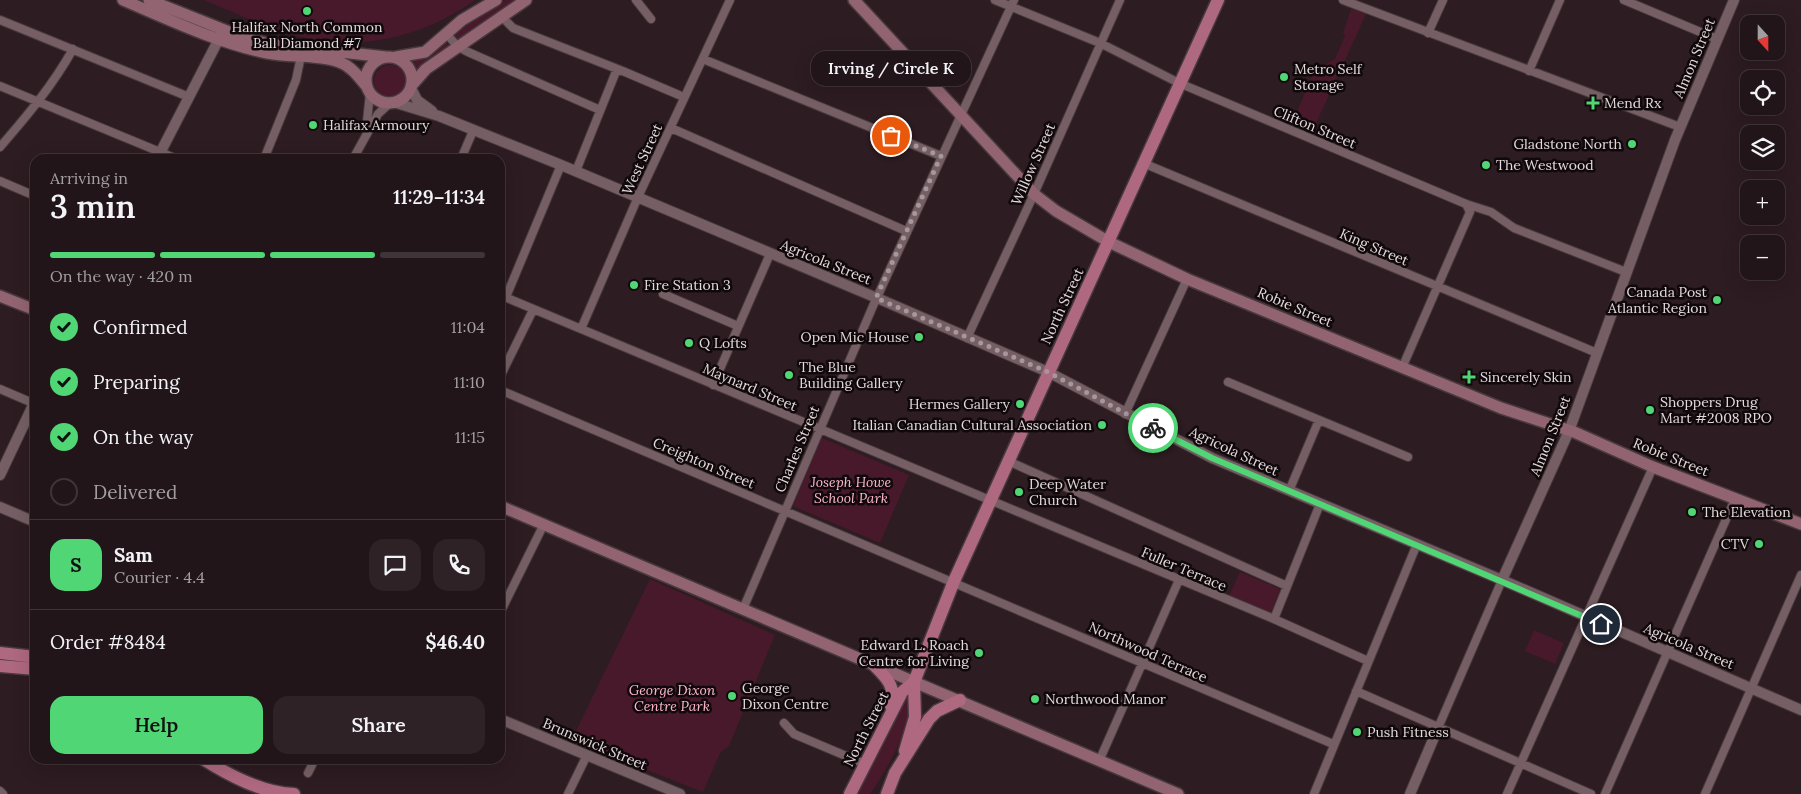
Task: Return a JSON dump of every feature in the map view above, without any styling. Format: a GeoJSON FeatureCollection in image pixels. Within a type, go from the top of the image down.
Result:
{"type":"FeatureCollection","features":[{"type":"Feature","properties":{"kind":"main road"},"geometry":{"type":"LineString","coordinates":[[123,0],[268,53],[340,62],[352,71],[368,90],[382,102],[392,103],[407,95],[426,69],[526,0]]}},
{"type":"Feature","properties":{"kind":"main road"},"geometry":{"type":"LineString","coordinates":[[149,0],[221,35],[269,44],[391,57],[409,68],[411,87]]}},
{"type":"Feature","properties":{"kind":"main road"},"geometry":{"type":"LineString","coordinates":[[368,90],[366,75],[371,65],[391,57],[426,52],[462,20],[496,0]]}},
{"type":"Feature","properties":{"kind":"main road","name":"Robie Street"},"geometry":{"type":"LineString","coordinates":[[854,0],[1034,194],[1056,210],[1109,242],[1187,279],[1402,368],[1501,408],[1569,431],[1653,467],[1801,524]]}},
{"type":"Feature","properties":{"kind":"main road","name":"North Street"},"geometry":{"type":"LineString","coordinates":[[880,794],[895,773],[910,739],[915,716],[914,682],[954,581],[1218,0]]}},
{"type":"Feature","properties":{"kind":"main road"},"geometry":{"type":"LineString","coordinates":[[0,296],[30,308]]}},
{"type":"Feature","properties":{"kind":"main road"},"geometry":{"type":"LineString","coordinates":[[505,508],[1178,794]]}},
{"type":"Feature","properties":{"kind":"main road"},"geometry":{"type":"LineString","coordinates":[[0,653],[30,656]]}},
{"type":"Feature","properties":{"kind":"main road"},"geometry":{"type":"LineString","coordinates":[[874,665],[890,680],[893,690],[887,721]]}},
{"type":"Feature","properties":{"kind":"main road"},"geometry":{"type":"LineString","coordinates":[[0,666],[30,669]]}},
{"type":"Feature","properties":{"kind":"main road","name":"North Street"},"geometry":{"type":"LineString","coordinates":[[850,794],[902,692],[914,682]]}},
{"type":"Feature","properties":{"kind":"main road"},"geometry":{"type":"LineString","coordinates":[[887,794],[895,773],[929,719],[937,711],[960,700]]}},
{"type":"Feature","properties":{"kind":"main road"},"geometry":{"type":"LineString","coordinates":[[212,764],[260,787],[294,794]]}},
{"type":"Feature","properties":{"kind":"street"},"geometry":{"type":"LineString","coordinates":[[636,0],[651,20]]}},
{"type":"Feature","properties":{"kind":"street","name":"West Street"},"geometry":{"type":"LineString","coordinates":[[580,329],[638,197],[730,0]]}},
{"type":"Feature","properties":{"kind":"street","name":"Clifton Street"},"geometry":{"type":"LineString","coordinates":[[995,0],[1013,4],[1100,43],[1179,83],[1466,204],[1491,212],[1514,228],[1626,272]]}},
{"type":"Feature","properties":{"kind":"street","name":"Willow Street"},"geometry":{"type":"LineString","coordinates":[[967,338],[1034,194],[1120,0]]}},
{"type":"Feature","properties":{"kind":"street"},"geometry":{"type":"LineString","coordinates":[[1343,0],[1680,127]]}},
{"type":"Feature","properties":{"kind":"street"},"geometry":{"type":"LineString","coordinates":[[1428,33],[1442,0]]}},
{"type":"Feature","properties":{"kind":"street"},"geometry":{"type":"LineString","coordinates":[[1529,71],[1560,0]]}},
{"type":"Feature","properties":{"kind":"street"},"geometry":{"type":"LineString","coordinates":[[1624,0],[1717,39]]}},
{"type":"Feature","properties":{"kind":"street","name":"Almon Street"},"geometry":{"type":"LineString","coordinates":[[1410,794],[1502,580],[1569,431],[1680,127],[1734,0]]}},
{"type":"Feature","properties":{"kind":"street","name":"Charles Street"},"geometry":{"type":"LineString","coordinates":[[742,608],[906,231],[1013,4]]}},
{"type":"Feature","properties":{"kind":"street"},"geometry":{"type":"LineString","coordinates":[[502,17],[513,28],[679,96]]}},
{"type":"Feature","properties":{"kind":"street"},"geometry":{"type":"LineString","coordinates":[[0,20],[189,97]]}},
{"type":"Feature","properties":{"kind":"street"},"geometry":{"type":"LineString","coordinates":[[446,33],[457,46],[600,110]]}},
{"type":"Feature","properties":{"kind":"street"},"geometry":{"type":"LineString","coordinates":[[160,154],[221,35]]}},
{"type":"Feature","properties":{"kind":"street"},"geometry":{"type":"LineString","coordinates":[[0,148],[38,102],[60,72],[73,49]]}},
{"type":"Feature","properties":{"kind":"street"},"geometry":{"type":"LineString","coordinates":[[266,154],[296,80],[301,56]]}},
{"type":"Feature","properties":{"kind":"street"},"geometry":{"type":"LineString","coordinates":[[703,59],[941,156]]}},
{"type":"Feature","properties":{"kind":"street"},"geometry":{"type":"LineString","coordinates":[[576,171],[617,69]]}},
{"type":"Feature","properties":{"kind":"street"},"geometry":{"type":"LineString","coordinates":[[0,86],[157,154]]}},
{"type":"Feature","properties":{"kind":"street","name":"Agricola Street"},"geometry":{"type":"LineString","coordinates":[[411,87],[422,104],[439,116]]}},
{"type":"Feature","properties":{"kind":"street"},"geometry":{"type":"LineString","coordinates":[[366,133],[368,90]]}},
{"type":"Feature","properties":{"kind":"street"},"geometry":{"type":"LineString","coordinates":[[356,154],[378,114],[392,103]]}},
{"type":"Feature","properties":{"kind":"street","name":"Agricola Street"},"geometry":{"type":"LineString","coordinates":[[392,103],[439,116],[576,171],[1048,372],[1212,458],[1502,580],[1801,710]]}},
{"type":"Feature","properties":{"kind":"street"},"geometry":{"type":"LineString","coordinates":[[671,128],[906,231]]}},
{"type":"Feature","properties":{"kind":"street"},"geometry":{"type":"LineString","coordinates":[[463,154],[472,130]]}},
{"type":"Feature","properties":{"kind":"street","name":"King Street"},"geometry":{"type":"LineString","coordinates":[[1143,163],[1597,353]]}},
{"type":"Feature","properties":{"kind":"street"},"geometry":{"type":"LineString","coordinates":[[505,291],[561,165]]}},
{"type":"Feature","properties":{"kind":"street"},"geometry":{"type":"LineString","coordinates":[[0,182],[30,194]]}},
{"type":"Feature","properties":{"kind":"street"},"geometry":{"type":"LineString","coordinates":[[1402,368],[1470,212],[1466,204]]}},
{"type":"Feature","properties":{"kind":"street"},"geometry":{"type":"LineString","coordinates":[[712,385],[770,254]]}},
{"type":"Feature","properties":{"kind":"street"},"geometry":{"type":"LineString","coordinates":[[1125,414],[1187,279]]}},
{"type":"Feature","properties":{"kind":"street"},"geometry":{"type":"LineString","coordinates":[[663,294],[738,326]]}},
{"type":"Feature","properties":{"kind":"street","name":"Maynard Street"},"geometry":{"type":"LineString","coordinates":[[505,297],[990,500]]}},
{"type":"Feature","properties":{"kind":"street"},"geometry":{"type":"LineString","coordinates":[[505,367],[533,310]]}},
{"type":"Feature","properties":{"kind":"street"},"geometry":{"type":"LineString","coordinates":[[1228,382],[1408,457]]}},
{"type":"Feature","properties":{"kind":"street"},"geometry":{"type":"LineString","coordinates":[[0,389],[30,401]]}},
{"type":"Feature","properties":{"kind":"street","name":"Creighton Street"},"geometry":{"type":"LineString","coordinates":[[505,392],[954,581]]}},
{"type":"Feature","properties":{"kind":"street"},"geometry":{"type":"LineString","coordinates":[[0,475],[30,413]]}},
{"type":"Feature","properties":{"kind":"street"},"geometry":{"type":"LineString","coordinates":[[1288,491],[1319,420]]}},
{"type":"Feature","properties":{"kind":"street"},"geometry":{"type":"LineString","coordinates":[[1008,460],[1287,586]]}},
{"type":"Feature","properties":{"kind":"street"},"geometry":{"type":"LineString","coordinates":[[1507,794],[1584,617],[1653,467]]}},
{"type":"Feature","properties":{"kind":"street"},"geometry":{"type":"LineString","coordinates":[[1605,794],[1735,499]]}},
{"type":"Feature","properties":{"kind":"street","name":"Fuller Terrace"},"geometry":{"type":"LineString","coordinates":[[990,500],[1274,619],[1368,661]]}},
{"type":"Feature","properties":{"kind":"street"},"geometry":{"type":"LineString","coordinates":[[1274,619],[1320,504]]}},
{"type":"Feature","properties":{"kind":"street"},"geometry":{"type":"LineString","coordinates":[[0,507],[30,520]]}},
{"type":"Feature","properties":{"kind":"street"},"geometry":{"type":"LineString","coordinates":[[505,603],[544,524]]}},
{"type":"Feature","properties":{"kind":"street"},"geometry":{"type":"LineString","coordinates":[[1314,794],[1417,544]]}},
{"type":"Feature","properties":{"kind":"street"},"geometry":{"type":"LineString","coordinates":[[1705,794],[1801,575]]}},
{"type":"Feature","properties":{"kind":"street"},"geometry":{"type":"LineString","coordinates":[[1100,760],[1179,580]]}},
{"type":"Feature","properties":{"kind":"street","name":"Northwood Terrace"},"geometry":{"type":"LineString","coordinates":[[954,581],[1333,744]]}},
{"type":"Feature","properties":{"kind":"street"},"geometry":{"type":"LineString","coordinates":[[1356,691],[1591,794]]}},
{"type":"Feature","properties":{"kind":"street","name":"Brunswick Street"},"geometry":{"type":"LineString","coordinates":[[505,721],[680,794]]}},
{"type":"Feature","properties":{"kind":"street"},"geometry":{"type":"LineString","coordinates":[[784,723],[794,734],[865,764]]}},
{"type":"Feature","properties":{"kind":"street"},"geometry":{"type":"LineString","coordinates":[[568,794],[587,755]]}},
{"type":"Feature","properties":{"kind":"street"},"geometry":{"type":"LineString","coordinates":[[308,773],[312,764]]}},
{"type":"Feature","properties":{"kind":"street"},"geometry":{"type":"LineString","coordinates":[[0,791],[3,794]]}},
{"type":"Feature","properties":{"kind":"green space"},"geometry":{"type":"Polygon","coordinates":[[[204,0],[475,0],[455,13],[411,33],[364,42],[341,42],[293,35],[204,0]]]}},
{"type":"Feature","properties":{"kind":"green space"},"geometry":{"type":"Polygon","coordinates":[[[505,0],[516,0],[458,41],[454,34],[464,23],[505,0]]]}},
{"type":"Feature","properties":{"kind":"green space"},"geometry":{"type":"Polygon","coordinates":[[[1351,9],[1366,14],[1313,130],[1293,122],[1314,70],[1335,59],[1345,36],[1343,33],[1351,9]]]}},
{"type":"Feature","properties":{"kind":"green space"},"geometry":{"type":"Polygon","coordinates":[[[445,42],[449,45],[449,48],[415,74],[408,61],[423,57],[445,42]]]}},
{"type":"Feature","properties":{"kind":"green space"},"geometry":{"type":"Polygon","coordinates":[[[390,65],[402,69],[406,81],[402,93],[390,97],[378,93],[374,81],[378,69],[390,65]]]}},
{"type":"Feature","properties":{"kind":"green space","name":"Joseph Howe School Park"},"geometry":{"type":"Polygon","coordinates":[[[822,438],[909,475],[880,543],[793,506],[822,438]]]}},
{"type":"Feature","properties":{"kind":"green space"},"geometry":{"type":"Polygon","coordinates":[[[1240,572],[1280,589],[1271,613],[1229,596],[1240,572]]]}},
{"type":"Feature","properties":{"kind":"green space","name":"George Dixon Centre Park"},"geometry":{"type":"Polygon","coordinates":[[[650,579],[775,635],[729,746],[720,753],[703,792],[577,743],[578,740],[573,737],[650,579]]]}},
{"type":"Feature","properties":{"kind":"green space"},"geometry":{"type":"Polygon","coordinates":[[[1534,630],[1564,643],[1555,664],[1525,651],[1534,630]]]}},
{"type":"Feature","properties":{"kind":"green space"},"geometry":{"type":"Polygon","coordinates":[[[908,695],[910,706],[908,718],[904,732],[891,760],[870,794],[857,794],[908,695]]]}},
{"type":"Feature","properties":{"kind":"way so far"},"geometry":{"type":"LineString","coordinates":[[891,136],[941,156],[876,298],[1048,372],[1153,428]]}},
{"type":"Feature","properties":{"kind":"place","name":"Halifax North Common Ball Diamond #7"},"geometry":{"type":"Point","coordinates":[307,11]}},
{"type":"Feature","properties":{"kind":"place","name":"Metro Self Storage"},"geometry":{"type":"Point","coordinates":[1284,77]}},
{"type":"Feature","properties":{"kind":"place","name":"Mend Rx"},"geometry":{"type":"Point","coordinates":[1593,103]}},
{"type":"Feature","properties":{"kind":"place","name":"Halifax Armoury"},"geometry":{"type":"Point","coordinates":[313,125]}},
{"type":"Feature","properties":{"kind":"place","name":"Irving / Circle K"},"geometry":{"type":"Point","coordinates":[891,136]}},
{"type":"Feature","properties":{"kind":"place","name":"Gladstone North"},"geometry":{"type":"Point","coordinates":[1632,144]}},
{"type":"Feature","properties":{"kind":"place","name":"The Westwood"},"geometry":{"type":"Point","coordinates":[1486,165]}},
{"type":"Feature","properties":{"kind":"place","name":"Fire Station 3"},"geometry":{"type":"Point","coordinates":[634,285]}},
{"type":"Feature","properties":{"kind":"place","name":"Canada Post Atlantic Region"},"geometry":{"type":"Point","coordinates":[1717,300]}},
{"type":"Feature","properties":{"kind":"place","name":"Open Mic House"},"geometry":{"type":"Point","coordinates":[919,337]}},
{"type":"Feature","properties":{"kind":"place","name":"Q Lofts"},"geometry":{"type":"Point","coordinates":[689,343]}},
{"type":"Feature","properties":{"kind":"place","name":"The Blue Building Gallery"},"geometry":{"type":"Point","coordinates":[789,375]}},
{"type":"Feature","properties":{"kind":"place","name":"Sincerely Skin"},"geometry":{"type":"Point","coordinates":[1469,377]}},
{"type":"Feature","properties":{"kind":"place","name":"Hermes Gallery"},"geometry":{"type":"Point","coordinates":[1020,404]}},
{"type":"Feature","properties":{"kind":"place","name":"Shoppers Drug Mart #2008 RPO"},"geometry":{"type":"Point","coordinates":[1650,410]}},
{"type":"Feature","properties":{"kind":"place","name":"Italian Canadian Cultural Association"},"geometry":{"type":"Point","coordinates":[1102,425]}},
{"type":"Feature","properties":{"kind":"place","name":"Deep Water Church"},"geometry":{"type":"Point","coordinates":[1019,492]}},
{"type":"Feature","properties":{"kind":"place","name":"The Elevation"},"geometry":{"type":"Point","coordinates":[1692,512]}},
{"type":"Feature","properties":{"kind":"place","name":"CTV"},"geometry":{"type":"Point","coordinates":[1759,544]}},
{"type":"Feature","properties":{"kind":"place","name":"Edward L. Roach Centre for Living"},"geometry":{"type":"Point","coordinates":[979,653]}},
{"type":"Feature","properties":{"kind":"place","name":"George Dixon Centre"},"geometry":{"type":"Point","coordinates":[732,696]}},
{"type":"Feature","properties":{"kind":"place","name":"Northwood Manor"},"geometry":{"type":"Point","coordinates":[1035,699]}},
{"type":"Feature","properties":{"kind":"place","name":"Push Fitness"},"geometry":{"type":"Point","coordinates":[1357,732]}},
{"type":"Feature","properties":{"kind":"route"},"geometry":{"type":"LineString","coordinates":[[1153,428],[1212,458],[1502,580],[1601,624]]}}]}
